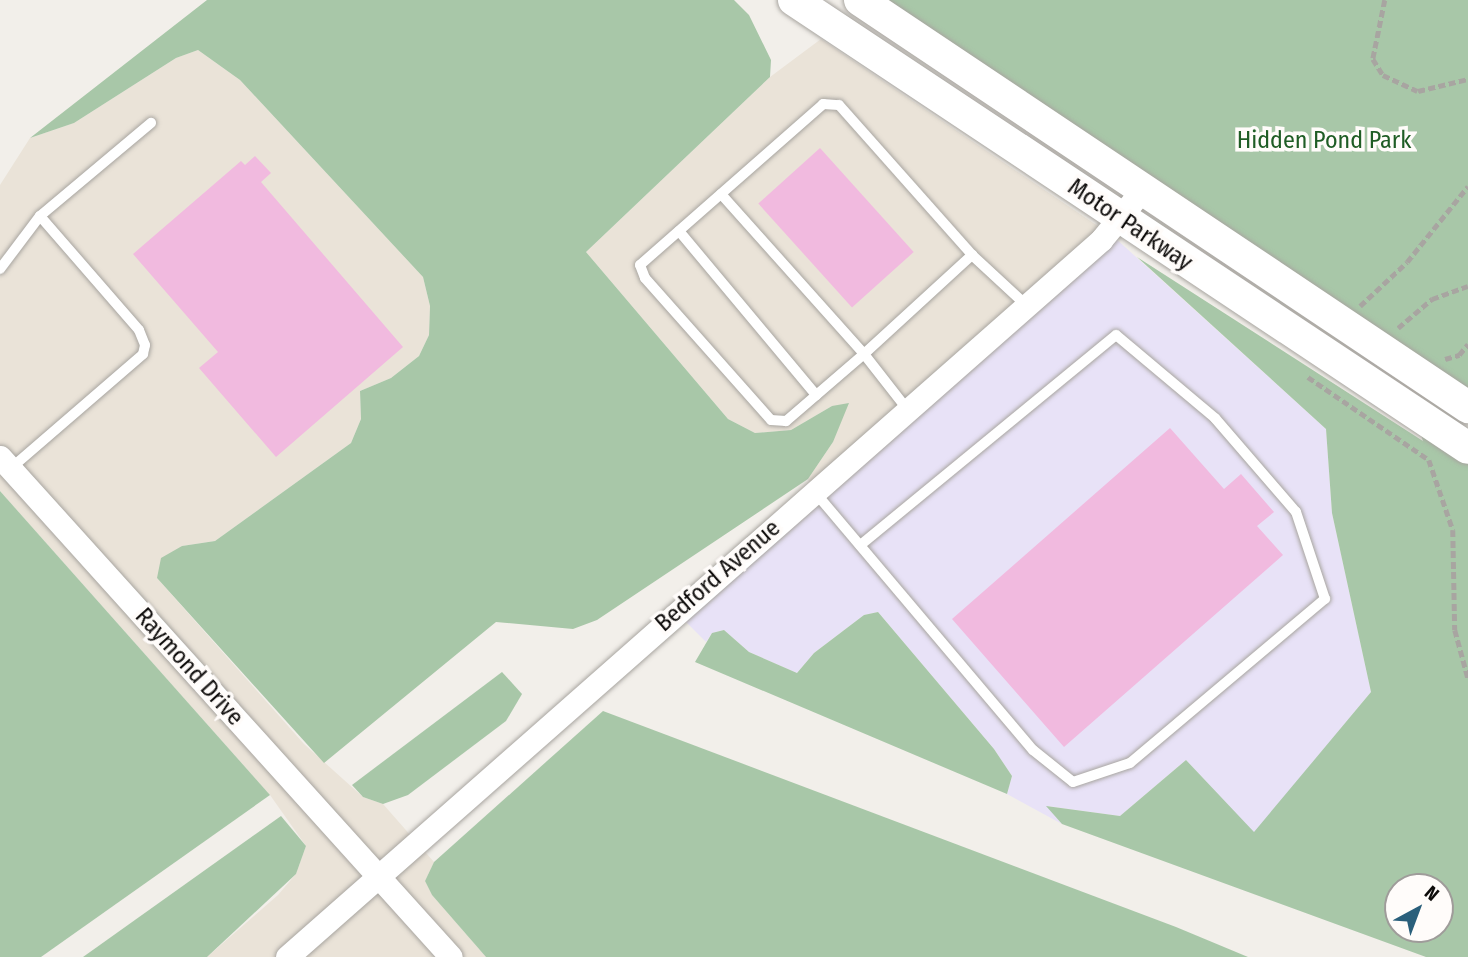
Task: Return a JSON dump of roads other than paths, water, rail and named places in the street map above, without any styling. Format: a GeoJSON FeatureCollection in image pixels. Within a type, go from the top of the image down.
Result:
{"type":"FeatureCollection","features":[{"type":"Feature","properties":{"kind":"main road","name":"Motor Parkway"},"geometry":{"type":"LineString","coordinates":[[794,0],[1468,448]]}},
{"type":"Feature","properties":{"kind":"main road","name":"Motor Parkway"},"geometry":{"type":"LineString","coordinates":[[860,0],[1468,407]]}},
{"type":"Feature","properties":{"kind":"street","name":"Bedford Avenue"},"geometry":{"type":"LineString","coordinates":[[287,957],[1026,305],[1121,219],[1143,189]]}},
{"type":"Feature","properties":{"kind":"street","name":"Raymond Drive"},"geometry":{"type":"LineString","coordinates":[[5,463],[451,957]]}},
{"type":"Feature","properties":{"kind":"lane"},"geometry":{"type":"LineString","coordinates":[[972,255],[786,421],[771,420],[645,278],[640,265],[823,104],[839,106],[972,255],[1026,305]]}},
{"type":"Feature","properties":{"kind":"lane"},"geometry":{"type":"LineString","coordinates":[[0,269],[40,216],[151,123]]}},
{"type":"Feature","properties":{"kind":"lane"},"geometry":{"type":"LineString","coordinates":[[722,194],[864,354],[907,409]]}},
{"type":"Feature","properties":{"kind":"lane"},"geometry":{"type":"LineString","coordinates":[[5,463],[143,354],[145,345],[139,330],[40,216]]}},
{"type":"Feature","properties":{"kind":"lane"},"geometry":{"type":"LineString","coordinates":[[679,231],[816,395]]}},
{"type":"Feature","properties":{"kind":"lane"},"geometry":{"type":"LineString","coordinates":[[814,491],[1033,750],[1073,782],[1130,763],[1325,599],[1296,512],[1215,418],[1116,335],[860,544]]}},
{"type":"Feature","properties":{"kind":"park label","name":"Hidden Pond Park"},"geometry":{"type":"Point","coordinates":[1324,141]}}]}
